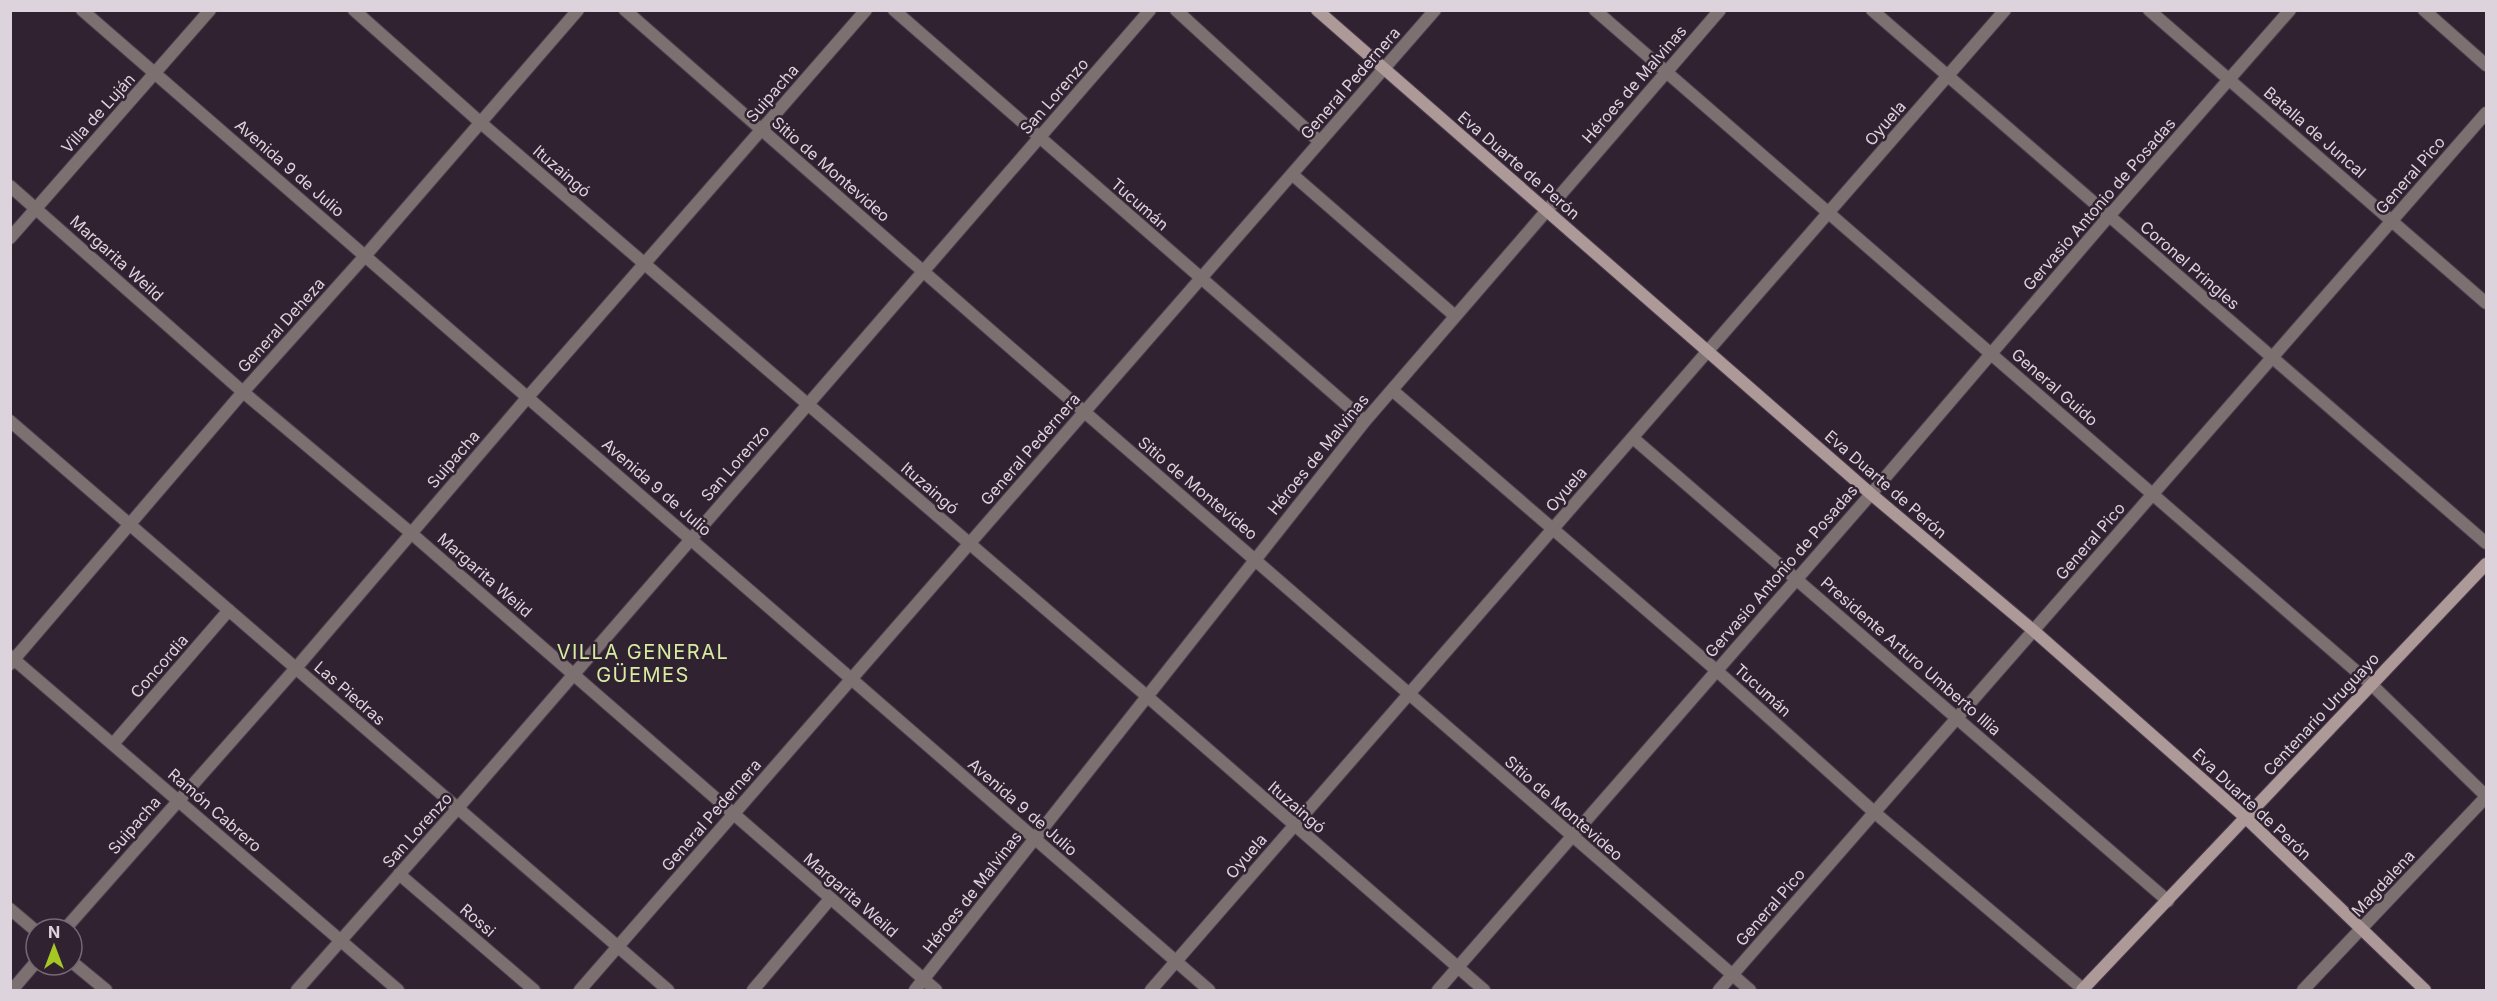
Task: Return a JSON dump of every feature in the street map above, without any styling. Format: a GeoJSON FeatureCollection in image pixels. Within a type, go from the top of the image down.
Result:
{"type":"FeatureCollection","features":[{"type":"Feature","properties":{"kind":"main road","name":"Eva Duarte de Perón"},"geometry":{"type":"LineString","coordinates":[[1317,10],[1871,494],[2034,631],[2246,818],[2425,990]]}},
{"type":"Feature","properties":{"kind":"main road","name":"Centenario Uruguayo"},"geometry":{"type":"LineString","coordinates":[[2083,990],[2487,564]]}},
{"type":"Feature","properties":{"kind":"street","name":"Avenida 9 de Julio"},"geometry":{"type":"LineString","coordinates":[[82,10],[1209,990]]}},
{"type":"Feature","properties":{"kind":"street","name":"Villa de Luján"},"geometry":{"type":"LineString","coordinates":[[10,238],[210,10]]}},
{"type":"Feature","properties":{"kind":"street","name":"Ituzaingó"},"geometry":{"type":"LineString","coordinates":[[354,10],[481,123],[1149,698],[1294,827],[1484,990]]}},
{"type":"Feature","properties":{"kind":"street","name":"General Deheza"},"geometry":{"type":"LineString","coordinates":[[12,660],[578,10]]}},
{"type":"Feature","properties":{"kind":"street","name":"Sitio de Montevideo"},"geometry":{"type":"LineString","coordinates":[[625,10],[1084,413],[1255,559],[1407,695],[1750,990]]}},
{"type":"Feature","properties":{"kind":"street","name":"Suipacha"},"geometry":{"type":"LineString","coordinates":[[76,917],[296,668],[527,398],[866,10]]}},
{"type":"Feature","properties":{"kind":"street","name":"Tucumán"},"geometry":{"type":"LineString","coordinates":[[894,10],[1039,139],[1365,421]]}},
{"type":"Feature","properties":{"kind":"street","name":"San Lorenzo"},"geometry":{"type":"LineString","coordinates":[[297,990],[458,809],[1150,10]]}},
{"type":"Feature","properties":{"kind":"street"},"geometry":{"type":"LineString","coordinates":[[1176,10],[1320,142]]}},
{"type":"Feature","properties":{"kind":"street","name":"General Pedernera"},"geometry":{"type":"LineString","coordinates":[[580,990],[853,680],[968,544],[1435,10]]}},
{"type":"Feature","properties":{"kind":"street","name":"General Guido"},"geometry":{"type":"LineString","coordinates":[[1595,10],[2372,684],[2487,796]]}},
{"type":"Feature","properties":{"kind":"street","name":"Héroes de Malvinas"},"geometry":{"type":"LineString","coordinates":[[915,990],[1149,698],[1255,559],[1365,421],[1720,10]]}},
{"type":"Feature","properties":{"kind":"street","name":"Coronel Pringles"},"geometry":{"type":"LineString","coordinates":[[1872,10],[2487,543]]}},
{"type":"Feature","properties":{"kind":"street","name":"Oyuela"},"geometry":{"type":"LineString","coordinates":[[1151,990],[2005,10]]}},
{"type":"Feature","properties":{"kind":"street","name":"Batalla de Juncal"},"geometry":{"type":"LineString","coordinates":[[2149,10],[2487,303]]}},
{"type":"Feature","properties":{"kind":"street","name":"Gervasio Antonio de Posadas"},"geometry":{"type":"LineString","coordinates":[[1438,990],[1871,494],[1990,352],[2290,10]]}},
{"type":"Feature","properties":{"kind":"street"},"geometry":{"type":"LineString","coordinates":[[2424,10],[2487,65]]}},
{"type":"Feature","properties":{"kind":"street","name":"General Pico"},"geometry":{"type":"LineString","coordinates":[[1719,990],[2487,113]]}},
{"type":"Feature","properties":{"kind":"street"},"geometry":{"type":"LineString","coordinates":[[1293,175],[1455,316]]}},
{"type":"Feature","properties":{"kind":"street","name":"Margarita Weild"},"geometry":{"type":"LineString","coordinates":[[10,186],[243,392],[411,533],[936,990]]}},
{"type":"Feature","properties":{"kind":"street","name":"Tucumán"},"geometry":{"type":"LineString","coordinates":[[1392,390],[1716,670],[1874,813],[2083,990]]}},
{"type":"Feature","properties":{"kind":"street","name":"Las Piedras"},"geometry":{"type":"LineString","coordinates":[[10,421],[668,990]]}},
{"type":"Feature","properties":{"kind":"street","name":"Presidente Arturo Umberto Illia"},"geometry":{"type":"LineString","coordinates":[[1633,438],[2168,901]]}},
{"type":"Feature","properties":{"kind":"street","name":"Concordia"},"geometry":{"type":"LineString","coordinates":[[113,744],[229,610]]}},
{"type":"Feature","properties":{"kind":"street","name":"Ramón Cabrero"},"geometry":{"type":"LineString","coordinates":[[12,660],[398,990]]}},
{"type":"Feature","properties":{"kind":"street","name":"Magdalena"},"geometry":{"type":"LineString","coordinates":[[2304,990],[2487,796]]}},
{"type":"Feature","properties":{"kind":"street","name":"Rossi"},"geometry":{"type":"LineString","coordinates":[[399,874],[534,990]]}},
{"type":"Feature","properties":{"kind":"street"},"geometry":{"type":"LineString","coordinates":[[753,990],[830,899]]}},
{"type":"Feature","properties":{"kind":"street"},"geometry":{"type":"LineString","coordinates":[[10,909],[24,921]]}},
{"type":"Feature","properties":{"kind":"street"},"geometry":{"type":"LineString","coordinates":[[84,972],[106,990]]}},
{"type":"Feature","properties":{"kind":"street"},"geometry":{"type":"LineString","coordinates":[[12,990],[24,976]]}},
{"type":"Feature","properties":{"kind":"district","name":"VILLA GENERAL GÜEMES"},"geometry":{"type":"Point","coordinates":[643,664]}}]}
